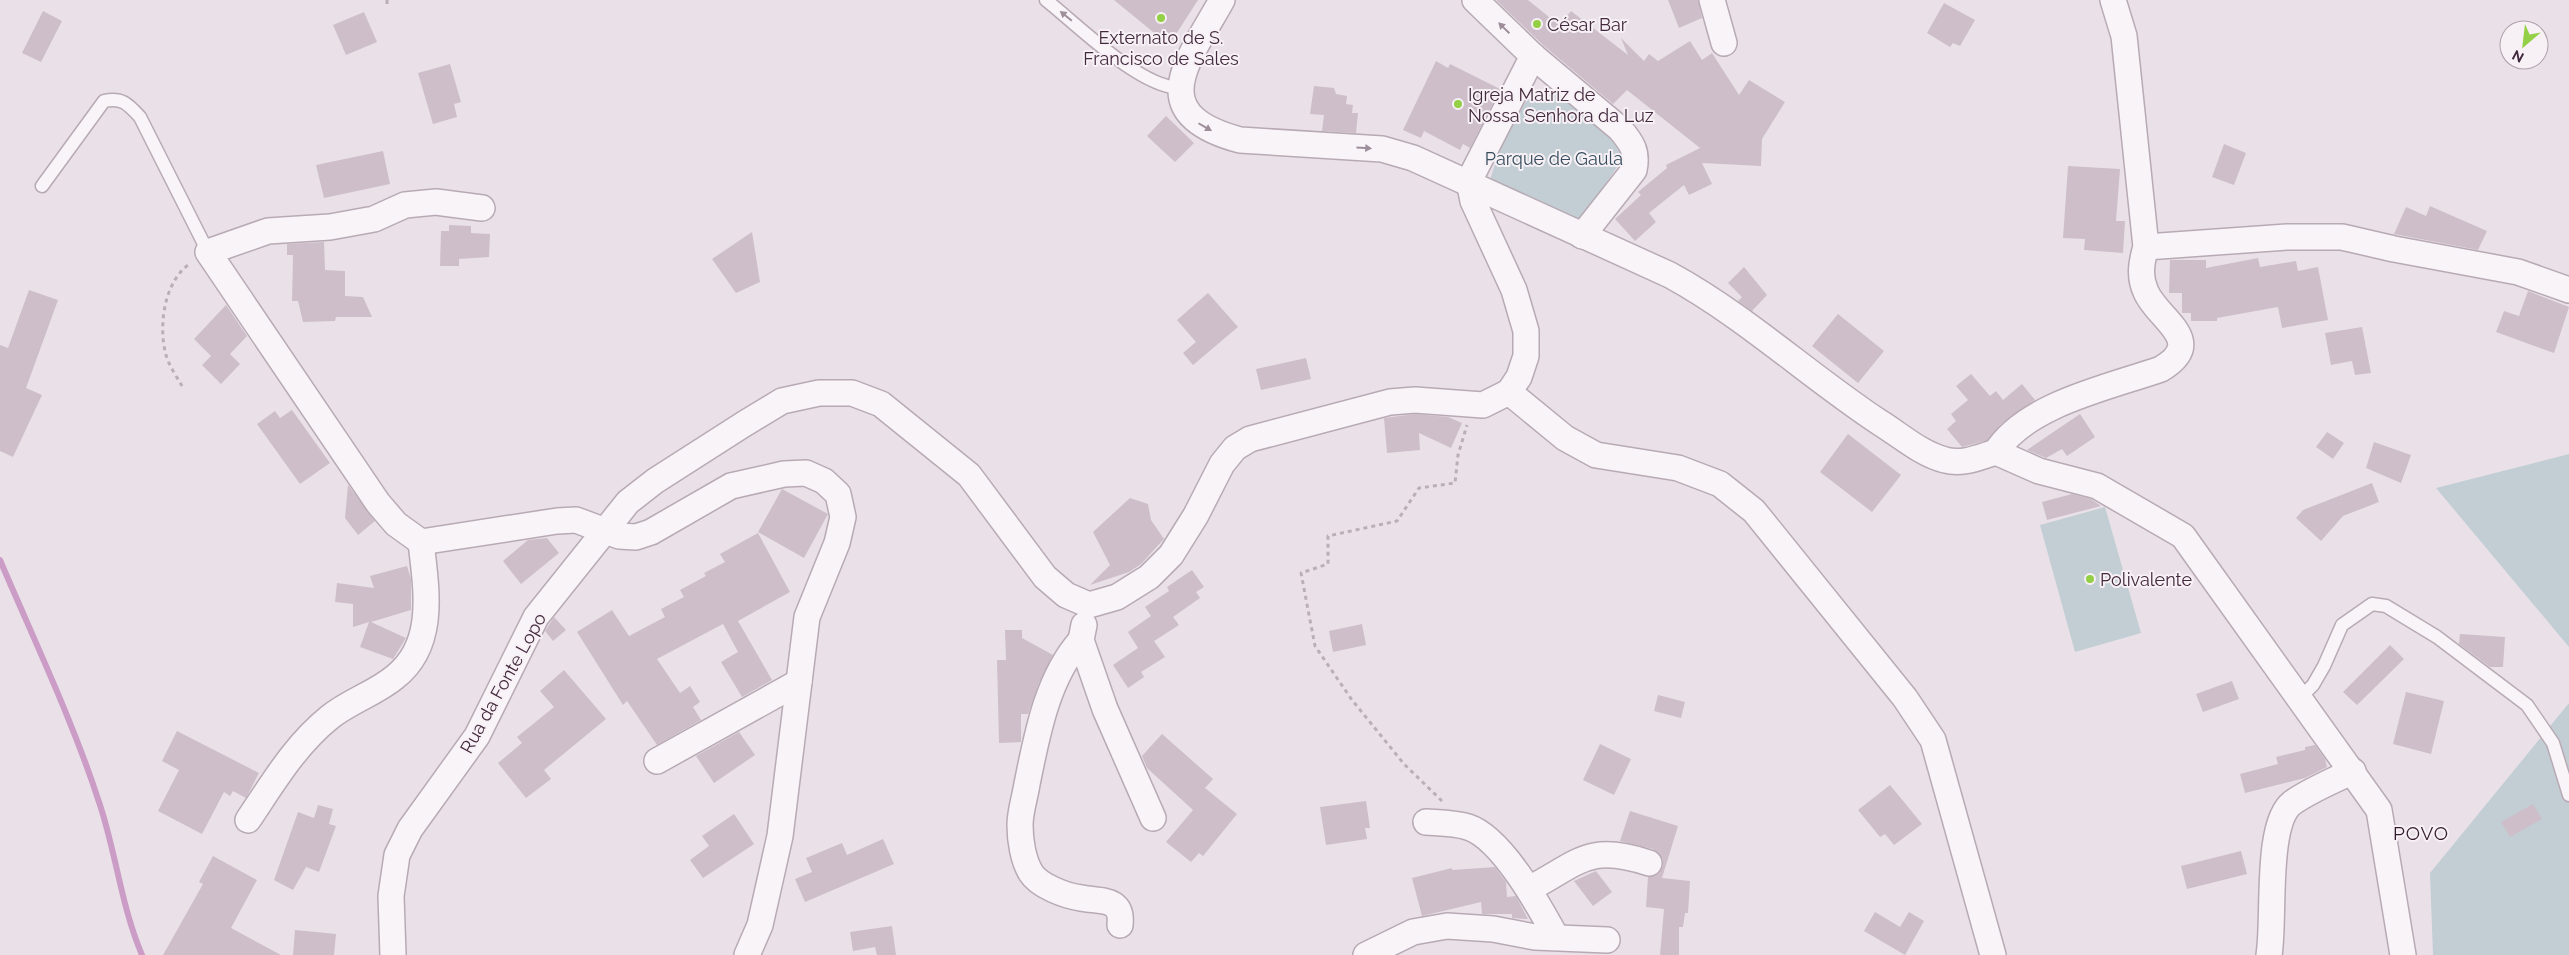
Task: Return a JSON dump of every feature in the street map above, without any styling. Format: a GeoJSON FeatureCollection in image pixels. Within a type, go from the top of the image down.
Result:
{"type":"FeatureCollection","features":[{"type":"Feature","properties":{"kind":"street"},"geometry":{"type":"LineString","coordinates":[[1222,0],[1182,72],[1179,88],[1183,105],[1196,122],[1218,134],[1240,140],[1382,150],[1413,158],[1469,181],[1582,236],[1670,275],[1705,295],[1856,406],[1929,455],[1946,461],[1963,462],[1996,452],[2026,422],[2047,408],[2161,369],[2173,362],[2179,354],[2181,344],[2178,331],[2146,294],[2140,276],[2146,247],[2124,36],[2113,0]]}},
{"type":"Feature","properties":{"kind":"street"},"geometry":{"type":"LineString","coordinates":[[1475,0],[1533,56],[1620,129],[1632,142],[1637,156],[1634,170],[1582,236]]}},
{"type":"Feature","properties":{"kind":"street"},"geometry":{"type":"LineString","coordinates":[[1712,0],[1724,42]]}},
{"type":"Feature","properties":{"kind":"street"},"geometry":{"type":"LineString","coordinates":[[1120,925],[1121,916],[1118,908],[1113,904],[1098,899],[1080,898],[1064,893],[1049,887],[1031,874],[1021,847],[1020,823],[1044,713],[1069,653],[1080,640],[1089,605],[1117,597],[1149,577],[1171,554],[1196,516],[1222,464],[1235,448],[1250,439],[1390,402],[1415,400],[1483,405],[1509,392],[1519,376],[1526,356],[1526,331],[1514,290],[1473,201],[1469,181],[1533,56]]}},
{"type":"Feature","properties":{"kind":"street"},"geometry":{"type":"LineString","coordinates":[[482,208],[436,202],[405,205],[374,219],[330,227],[268,231],[208,252],[378,503],[396,524],[422,542],[557,521],[576,520],[619,536],[636,538],[651,532],[731,486],[784,474],[806,473],[824,481],[838,494],[843,517],[837,543],[808,616],[780,836],[760,925],[747,955]]}},
{"type":"Feature","properties":{"kind":"street"},"geometry":{"type":"LineString","coordinates":[[2146,247],[2287,237],[2342,236],[2394,249],[2518,272],[2569,290]]}},
{"type":"Feature","properties":{"kind":"street"},"geometry":{"type":"LineString","coordinates":[[1509,392],[1565,438],[1596,455],[1678,468],[1720,484],[1754,511],[1905,698],[1933,740],[1993,955]]}},
{"type":"Feature","properties":{"kind":"street","name":"Rua da Fonte Lopo"},"geometry":{"type":"LineString","coordinates":[[393,955],[391,896],[397,855],[410,829],[477,736],[536,617],[628,502],[655,481],[782,401],[819,393],[852,393],[881,404],[969,475],[1045,577],[1066,595],[1089,605]]}},
{"type":"Feature","properties":{"kind":"street"},"geometry":{"type":"LineString","coordinates":[[1996,452],[2039,471],[2097,486],[2183,536],[2379,810],[2403,955]]}},
{"type":"Feature","properties":{"kind":"street"},"geometry":{"type":"LineString","coordinates":[[248,820],[296,748],[331,716],[396,677],[413,658],[424,635],[427,598],[422,542]]}},
{"type":"Feature","properties":{"kind":"street"},"geometry":{"type":"LineString","coordinates":[[1080,640],[1105,709],[1153,818]]}},
{"type":"Feature","properties":{"kind":"street"},"geometry":{"type":"LineString","coordinates":[[657,762],[799,682]]}},
{"type":"Feature","properties":{"kind":"street"},"geometry":{"type":"LineString","coordinates":[[2269,955],[2275,839],[2280,820],[2291,804],[2352,771]]}},
{"type":"Feature","properties":{"kind":"street"},"geometry":{"type":"LineString","coordinates":[[1426,822],[1469,827],[1482,835],[1529,889],[1548,943]]}},
{"type":"Feature","properties":{"kind":"street"},"geometry":{"type":"LineString","coordinates":[[1529,889],[1584,858],[1606,854],[1624,855],[1649,863]]}},
{"type":"Feature","properties":{"kind":"street"},"geometry":{"type":"LineString","coordinates":[[1366,955],[1413,932],[1447,926],[1493,929],[1548,943],[1607,940]]}},
{"type":"Feature","properties":{"kind":"lane"},"geometry":{"type":"LineString","coordinates":[[1046,0],[1138,74],[1166,87],[1179,88]]}},
{"type":"Feature","properties":{"kind":"lane"},"geometry":{"type":"LineString","coordinates":[[42,186],[104,101],[116,98],[127,102],[140,117],[208,252]]}},
{"type":"Feature","properties":{"kind":"lane"},"geometry":{"type":"LineString","coordinates":[[2300,698],[2313,685],[2324,666],[2342,625],[2372,604],[2386,606],[2437,637],[2527,705],[2553,743],[2569,795]]}},
{"type":"Feature","properties":{"kind":"path"},"geometry":{"type":"LineString","coordinates":[[387,0],[387,6]]}},
{"type":"Feature","properties":{"kind":"path"},"geometry":{"type":"LineString","coordinates":[[182,386],[166,356],[164,329],[170,287],[182,269],[208,252]]}},
{"type":"Feature","properties":{"kind":"path"},"geometry":{"type":"LineString","coordinates":[[1443,802],[1398,757],[1352,700],[1314,646],[1301,573],[1328,564],[1328,536],[1397,521],[1419,488],[1455,483],[1458,455],[1467,427],[1468,405]]}},
{"type":"Feature","properties":{"kind":"green space","name":"Parque de Gaula"},"geometry":{"type":"Polygon","coordinates":[[[1540,91],[1555,92],[1577,108],[1616,142],[1621,151],[1622,160],[1591,205],[1577,220],[1490,180],[1508,130],[1522,106],[1540,91]]]}},
{"type":"Feature","properties":{"kind":"green space"},"geometry":{"type":"Polygon","coordinates":[[[2569,454],[2569,647],[2436,488],[2569,454]]]}},
{"type":"Feature","properties":{"kind":"green space","name":"Polivalente"},"geometry":{"type":"Polygon","coordinates":[[[2105,507],[2141,633],[2075,652],[2040,525],[2105,507]]]}},
{"type":"Feature","properties":{"kind":"green space"},"geometry":{"type":"Polygon","coordinates":[[[2569,703],[2569,955],[2433,955],[2430,873],[2569,703]]]}},
{"type":"Feature","properties":{"kind":"building","name":"Externato de S. Francisco de Sales"},"geometry":{"type":"Polygon","coordinates":[[[1114,0],[1198,0],[1169,45],[1114,0]]]}},
{"type":"Feature","properties":{"kind":"building"},"geometry":{"type":"Polygon","coordinates":[[[1496,0],[1528,0],[1559,25],[1571,11],[1628,55],[1621,38],[1644,61],[1649,54],[1658,61],[1690,41],[1702,60],[1712,53],[1739,95],[1749,80],[1785,102],[1762,139],[1761,166],[1702,163],[1712,184],[1689,195],[1684,185],[1649,213],[1656,222],[1635,241],[1615,219],[1641,195],[1638,192],[1667,168],[1666,165],[1700,148],[1627,90],[1613,104],[1543,45],[1496,0]]]}},
{"type":"Feature","properties":{"kind":"building"},"geometry":{"type":"Polygon","coordinates":[[[1668,0],[1698,0],[1702,18],[1679,28],[1668,0]]]}},
{"type":"Feature","properties":{"kind":"building"},"geometry":{"type":"Polygon","coordinates":[[[1944,3],[1975,20],[1960,46],[1953,43],[1950,47],[1927,33],[1944,3]]]}},
{"type":"Feature","properties":{"kind":"building"},"geometry":{"type":"Polygon","coordinates":[[[43,11],[62,21],[41,62],[22,53],[43,11]]]}},
{"type":"Feature","properties":{"kind":"building"},"geometry":{"type":"Polygon","coordinates":[[[364,12],[377,42],[346,55],[333,25],[364,12]]]}},
{"type":"Feature","properties":{"kind":"building","name":"Igreja Matriz de Nossa Senhora da Luz"},"geometry":{"type":"Polygon","coordinates":[[[1436,61],[1448,68],[1450,64],[1500,89],[1470,148],[1463,144],[1460,150],[1424,131],[1421,138],[1403,130],[1436,61]]]}},
{"type":"Feature","properties":{"kind":"building"},"geometry":{"type":"Polygon","coordinates":[[[450,64],[461,102],[454,104],[457,117],[433,124],[418,73],[450,64]]]}},
{"type":"Feature","properties":{"kind":"building"},"geometry":{"type":"Polygon","coordinates":[[[1314,86],[1334,88],[1336,94],[1347,96],[1346,104],[1353,105],[1352,113],[1358,113],[1356,133],[1322,131],[1324,115],[1310,114],[1314,86]]]}},
{"type":"Feature","properties":{"kind":"building"},"geometry":{"type":"Polygon","coordinates":[[[1166,116],[1194,143],[1175,162],[1147,136],[1166,116]]]}},
{"type":"Feature","properties":{"kind":"building"},"geometry":{"type":"Polygon","coordinates":[[[2224,144],[2246,153],[2234,185],[2212,177],[2224,144]]]}},
{"type":"Feature","properties":{"kind":"building"},"geometry":{"type":"Polygon","coordinates":[[[383,151],[390,184],[324,198],[316,165],[383,151]]]}},
{"type":"Feature","properties":{"kind":"building"},"geometry":{"type":"Polygon","coordinates":[[[2068,166],[2120,169],[2116,221],[2125,221],[2123,253],[2084,250],[2085,239],[2063,238],[2068,166]]]}},
{"type":"Feature","properties":{"kind":"building"},"geometry":{"type":"Polygon","coordinates":[[[2430,206],[2487,231],[2478,250],[2394,234],[2406,207],[2426,216],[2430,206]]]}},
{"type":"Feature","properties":{"kind":"building"},"geometry":{"type":"Polygon","coordinates":[[[449,225],[471,226],[471,233],[490,234],[489,257],[459,259],[459,266],[440,266],[441,231],[449,231],[449,225]]]}},
{"type":"Feature","properties":{"kind":"building"},"geometry":{"type":"Polygon","coordinates":[[[752,232],[760,282],[736,293],[712,259],[752,232]]]}},
{"type":"Feature","properties":{"kind":"building"},"geometry":{"type":"Polygon","coordinates":[[[324,242],[325,270],[345,271],[345,296],[363,297],[372,317],[336,317],[335,321],[303,322],[298,301],[292,301],[293,255],[287,255],[287,244],[324,242]]]}},
{"type":"Feature","properties":{"kind":"building"},"geometry":{"type":"Polygon","coordinates":[[[2258,258],[2260,267],[2296,261],[2298,271],[2318,267],[2328,320],[2282,328],[2278,307],[2217,318],[2217,321],[2191,321],[2191,313],[2182,313],[2182,293],[2169,293],[2170,260],[2206,260],[2206,268],[2258,258]]]}},
{"type":"Feature","properties":{"kind":"building"},"geometry":{"type":"Polygon","coordinates":[[[1744,267],[1767,295],[1752,311],[1738,301],[1742,297],[1728,283],[1744,267]]]}},
{"type":"Feature","properties":{"kind":"building"},"geometry":{"type":"Polygon","coordinates":[[[29,290],[58,300],[26,388],[42,395],[13,457],[0,451],[0,345],[8,348],[29,290]]]}},
{"type":"Feature","properties":{"kind":"building"},"geometry":{"type":"Polygon","coordinates":[[[2528,291],[2569,307],[2554,353],[2496,332],[2504,311],[2519,316],[2528,291]]]}},
{"type":"Feature","properties":{"kind":"building"},"geometry":{"type":"Polygon","coordinates":[[[1208,293],[1238,327],[1193,365],[1183,353],[1196,342],[1177,320],[1208,293]]]}},
{"type":"Feature","properties":{"kind":"building"},"geometry":{"type":"Polygon","coordinates":[[[226,305],[247,336],[230,354],[240,364],[221,384],[202,365],[211,356],[194,339],[226,305]]]}},
{"type":"Feature","properties":{"kind":"building"},"geometry":{"type":"Polygon","coordinates":[[[1838,314],[1884,351],[1858,383],[1812,346],[1838,314]]]}},
{"type":"Feature","properties":{"kind":"building"},"geometry":{"type":"Polygon","coordinates":[[[2362,327],[2371,373],[2355,375],[2352,361],[2331,365],[2325,333],[2362,327]]]}},
{"type":"Feature","properties":{"kind":"building"},"geometry":{"type":"Polygon","coordinates":[[[1306,358],[1311,379],[1261,390],[1256,369],[1306,358]]]}},
{"type":"Feature","properties":{"kind":"building"},"geometry":{"type":"Polygon","coordinates":[[[1971,374],[1990,396],[1996,391],[2003,400],[2022,384],[2035,400],[2001,424],[1988,440],[1962,447],[1947,429],[1956,421],[1951,414],[1968,400],[1956,386],[1971,374]]]}},
{"type":"Feature","properties":{"kind":"building"},"geometry":{"type":"Polygon","coordinates":[[[292,410],[330,463],[300,484],[257,424],[275,411],[280,418],[292,410]]]}},
{"type":"Feature","properties":{"kind":"building"},"geometry":{"type":"Polygon","coordinates":[[[1415,414],[1448,417],[1462,423],[1451,448],[1419,433],[1420,450],[1387,453],[1384,418],[1415,414]]]}},
{"type":"Feature","properties":{"kind":"building"},"geometry":{"type":"Polygon","coordinates":[[[2080,414],[2095,437],[2067,456],[2062,449],[2046,458],[2027,450],[2080,414]]]}},
{"type":"Feature","properties":{"kind":"building"},"geometry":{"type":"Polygon","coordinates":[[[2327,432],[2344,443],[2333,459],[2316,447],[2327,432]]]}},
{"type":"Feature","properties":{"kind":"building"},"geometry":{"type":"Polygon","coordinates":[[[1848,434],[1901,475],[1872,512],[1820,472],[1848,434]]]}},
{"type":"Feature","properties":{"kind":"building"},"geometry":{"type":"Polygon","coordinates":[[[2374,442],[2411,455],[2401,483],[2366,468],[2374,442]]]}},
{"type":"Feature","properties":{"kind":"building"},"geometry":{"type":"Polygon","coordinates":[[[2372,483],[2379,502],[2343,516],[2321,541],[2296,518],[2303,510],[2372,483]]]}},
{"type":"Feature","properties":{"kind":"building"},"geometry":{"type":"Polygon","coordinates":[[[348,485],[375,521],[358,535],[345,518],[348,485]]]}},
{"type":"Feature","properties":{"kind":"building"},"geometry":{"type":"Polygon","coordinates":[[[782,489],[828,514],[804,558],[758,532],[782,489]]]}},
{"type":"Feature","properties":{"kind":"building"},"geometry":{"type":"Polygon","coordinates":[[[2072,494],[2091,499],[2101,506],[2047,520],[2042,502],[2072,494]]]}},
{"type":"Feature","properties":{"kind":"building"},"geometry":{"type":"Polygon","coordinates":[[[1130,498],[1148,504],[1151,520],[1164,539],[1141,564],[1129,572],[1090,585],[1110,565],[1093,532],[1130,498]]]}},
{"type":"Feature","properties":{"kind":"building"},"geometry":{"type":"Polygon","coordinates":[[[758,533],[790,592],[738,621],[772,680],[742,697],[721,662],[738,652],[723,624],[657,659],[680,693],[690,686],[700,702],[693,707],[701,720],[657,745],[627,701],[623,705],[577,632],[612,610],[629,636],[665,617],[661,609],[684,597],[680,590],[706,576],[704,573],[725,562],[720,554],[758,533]]]}},
{"type":"Feature","properties":{"kind":"building"},"geometry":{"type":"Polygon","coordinates":[[[547,538],[559,553],[521,584],[503,561],[528,540],[547,538]]]}},
{"type":"Feature","properties":{"kind":"building"},"geometry":{"type":"Polygon","coordinates":[[[407,566],[411,579],[411,610],[371,622],[406,638],[393,659],[360,647],[369,622],[353,627],[353,604],[335,602],[337,583],[374,588],[370,576],[407,566]]]}},
{"type":"Feature","properties":{"kind":"building"},"geometry":{"type":"Polygon","coordinates":[[[1192,570],[1204,587],[1196,592],[1200,598],[1173,617],[1179,625],[1154,641],[1165,657],[1141,672],[1144,677],[1128,688],[1113,665],[1138,648],[1128,632],[1151,616],[1145,607],[1169,591],[1167,587],[1192,570]]]}},
{"type":"Feature","properties":{"kind":"building"},"geometry":{"type":"Polygon","coordinates":[[[554,617],[566,630],[553,641],[545,631],[554,617]]]}},
{"type":"Feature","properties":{"kind":"building"},"geometry":{"type":"Polygon","coordinates":[[[1362,624],[1366,645],[1333,652],[1329,631],[1362,624]]]}},
{"type":"Feature","properties":{"kind":"building"},"geometry":{"type":"Polygon","coordinates":[[[1005,630],[1022,630],[1022,638],[1053,655],[1039,683],[1028,714],[1021,714],[1021,742],[999,743],[997,660],[1006,660],[1005,630]]]}},
{"type":"Feature","properties":{"kind":"building"},"geometry":{"type":"Polygon","coordinates":[[[2460,634],[2505,637],[2503,667],[2490,667],[2459,644],[2460,634]]]}},
{"type":"Feature","properties":{"kind":"building"},"geometry":{"type":"Polygon","coordinates":[[[2390,645],[2404,659],[2357,705],[2343,692],[2390,645]]]}},
{"type":"Feature","properties":{"kind":"building"},"geometry":{"type":"Polygon","coordinates":[[[564,670],[606,719],[544,770],[551,779],[526,798],[498,763],[522,743],[517,737],[554,707],[540,691],[564,670]]]}},
{"type":"Feature","properties":{"kind":"building"},"geometry":{"type":"Polygon","coordinates":[[[2232,681],[2239,699],[2203,712],[2196,694],[2232,681]]]}},
{"type":"Feature","properties":{"kind":"building"},"geometry":{"type":"Polygon","coordinates":[[[2406,692],[2444,701],[2431,754],[2393,744],[2406,692]]]}},
{"type":"Feature","properties":{"kind":"building"},"geometry":{"type":"Polygon","coordinates":[[[1658,695],[1685,702],[1681,718],[1654,711],[1658,695]]]}},
{"type":"Feature","properties":{"kind":"building"},"geometry":{"type":"Polygon","coordinates":[[[177,731],[259,773],[246,798],[233,791],[230,796],[224,792],[202,834],[158,811],[179,770],[162,761],[177,731]]]}},
{"type":"Feature","properties":{"kind":"building"},"geometry":{"type":"Polygon","coordinates":[[[739,732],[755,755],[714,783],[696,756],[739,732]]]}},
{"type":"Feature","properties":{"kind":"building"},"geometry":{"type":"Polygon","coordinates":[[[1162,734],[1213,779],[1205,788],[1237,814],[1203,856],[1199,853],[1191,862],[1166,842],[1193,810],[1147,768],[1142,756],[1162,734]]]}},
{"type":"Feature","properties":{"kind":"building"},"geometry":{"type":"Polygon","coordinates":[[[1600,744],[1631,759],[1614,795],[1583,780],[1600,744]]]}},
{"type":"Feature","properties":{"kind":"building"},"geometry":{"type":"Polygon","coordinates":[[[2315,745],[2325,759],[2327,767],[2305,778],[2245,793],[2240,774],[2278,764],[2276,757],[2305,750],[2305,747],[2315,745]]]}},
{"type":"Feature","properties":{"kind":"building"},"geometry":{"type":"Polygon","coordinates":[[[1890,785],[1922,824],[1894,845],[1885,834],[1880,837],[1858,810],[1890,785]]]}},
{"type":"Feature","properties":{"kind":"building"},"geometry":{"type":"Polygon","coordinates":[[[1366,801],[1370,828],[1365,828],[1367,839],[1326,845],[1320,807],[1366,801]]]}},
{"type":"Feature","properties":{"kind":"building"},"geometry":{"type":"Polygon","coordinates":[[[2533,804],[2542,819],[2510,837],[2501,822],[2533,804]]]}},
{"type":"Feature","properties":{"kind":"building"},"geometry":{"type":"Polygon","coordinates":[[[318,805],[333,809],[329,824],[336,826],[319,872],[306,867],[293,890],[274,880],[298,812],[314,818],[318,805]]]}},
{"type":"Feature","properties":{"kind":"building"},"geometry":{"type":"Polygon","coordinates":[[[1630,811],[1678,826],[1662,878],[1690,881],[1688,913],[1685,913],[1683,927],[1679,927],[1679,955],[1660,955],[1664,909],[1646,907],[1648,877],[1659,873],[1663,866],[1663,859],[1653,849],[1620,841],[1630,811]]]}},
{"type":"Feature","properties":{"kind":"building"},"geometry":{"type":"Polygon","coordinates":[[[734,814],[754,844],[703,878],[690,860],[709,846],[702,836],[734,814]]]}},
{"type":"Feature","properties":{"kind":"building"},"geometry":{"type":"Polygon","coordinates":[[[883,839],[894,864],[805,902],[795,879],[812,872],[806,858],[842,843],[847,855],[883,839]]]}},
{"type":"Feature","properties":{"kind":"building"},"geometry":{"type":"Polygon","coordinates":[[[2241,851],[2247,874],[2187,889],[2181,866],[2241,851]]]}},
{"type":"Feature","properties":{"kind":"building"},"geometry":{"type":"Polygon","coordinates":[[[213,856],[257,880],[231,928],[281,955],[163,955],[203,884],[199,882],[213,856]]]}},
{"type":"Feature","properties":{"kind":"building"},"geometry":{"type":"Polygon","coordinates":[[[1495,867],[1506,882],[1507,897],[1516,896],[1528,919],[1512,918],[1512,914],[1482,914],[1481,902],[1422,916],[1412,878],[1452,868],[1452,870],[1495,867]]]}},
{"type":"Feature","properties":{"kind":"building"},"geometry":{"type":"Polygon","coordinates":[[[1596,871],[1612,892],[1593,906],[1574,881],[1596,871]]]}},
{"type":"Feature","properties":{"kind":"building"},"geometry":{"type":"Polygon","coordinates":[[[1875,912],[1900,927],[1909,912],[1924,921],[1905,955],[1864,931],[1875,912]]]}},
{"type":"Feature","properties":{"kind":"building"},"geometry":{"type":"Polygon","coordinates":[[[892,926],[896,955],[877,955],[875,947],[853,951],[850,932],[892,926]]]}},
{"type":"Feature","properties":{"kind":"building"},"geometry":{"type":"Polygon","coordinates":[[[295,930],[336,934],[334,955],[293,955],[295,930]]]}},
{"type":"Feature","properties":{"kind":"waterway"},"geometry":{"type":"LineString","coordinates":[[0,560],[65,710],[88,771],[105,821],[129,917],[142,955]]}},
{"type":"Feature","properties":{"kind":"place","name":"Externato de S. Francisco de Sales"},"geometry":{"type":"Point","coordinates":[1161,18]}},
{"type":"Feature","properties":{"kind":"place","name":"César Bar"},"geometry":{"type":"Point","coordinates":[1537,24]}},
{"type":"Feature","properties":{"kind":"place","name":"Igreja Matriz de Nossa Senhora da Luz"},"geometry":{"type":"Point","coordinates":[1458,104]}},
{"type":"Feature","properties":{"kind":"place","name":"Polivalente"},"geometry":{"type":"Point","coordinates":[2090,579]}},
{"type":"Feature","properties":{"kind":"district","name":"POVO"},"geometry":{"type":"Point","coordinates":[2421,833]}}]}
